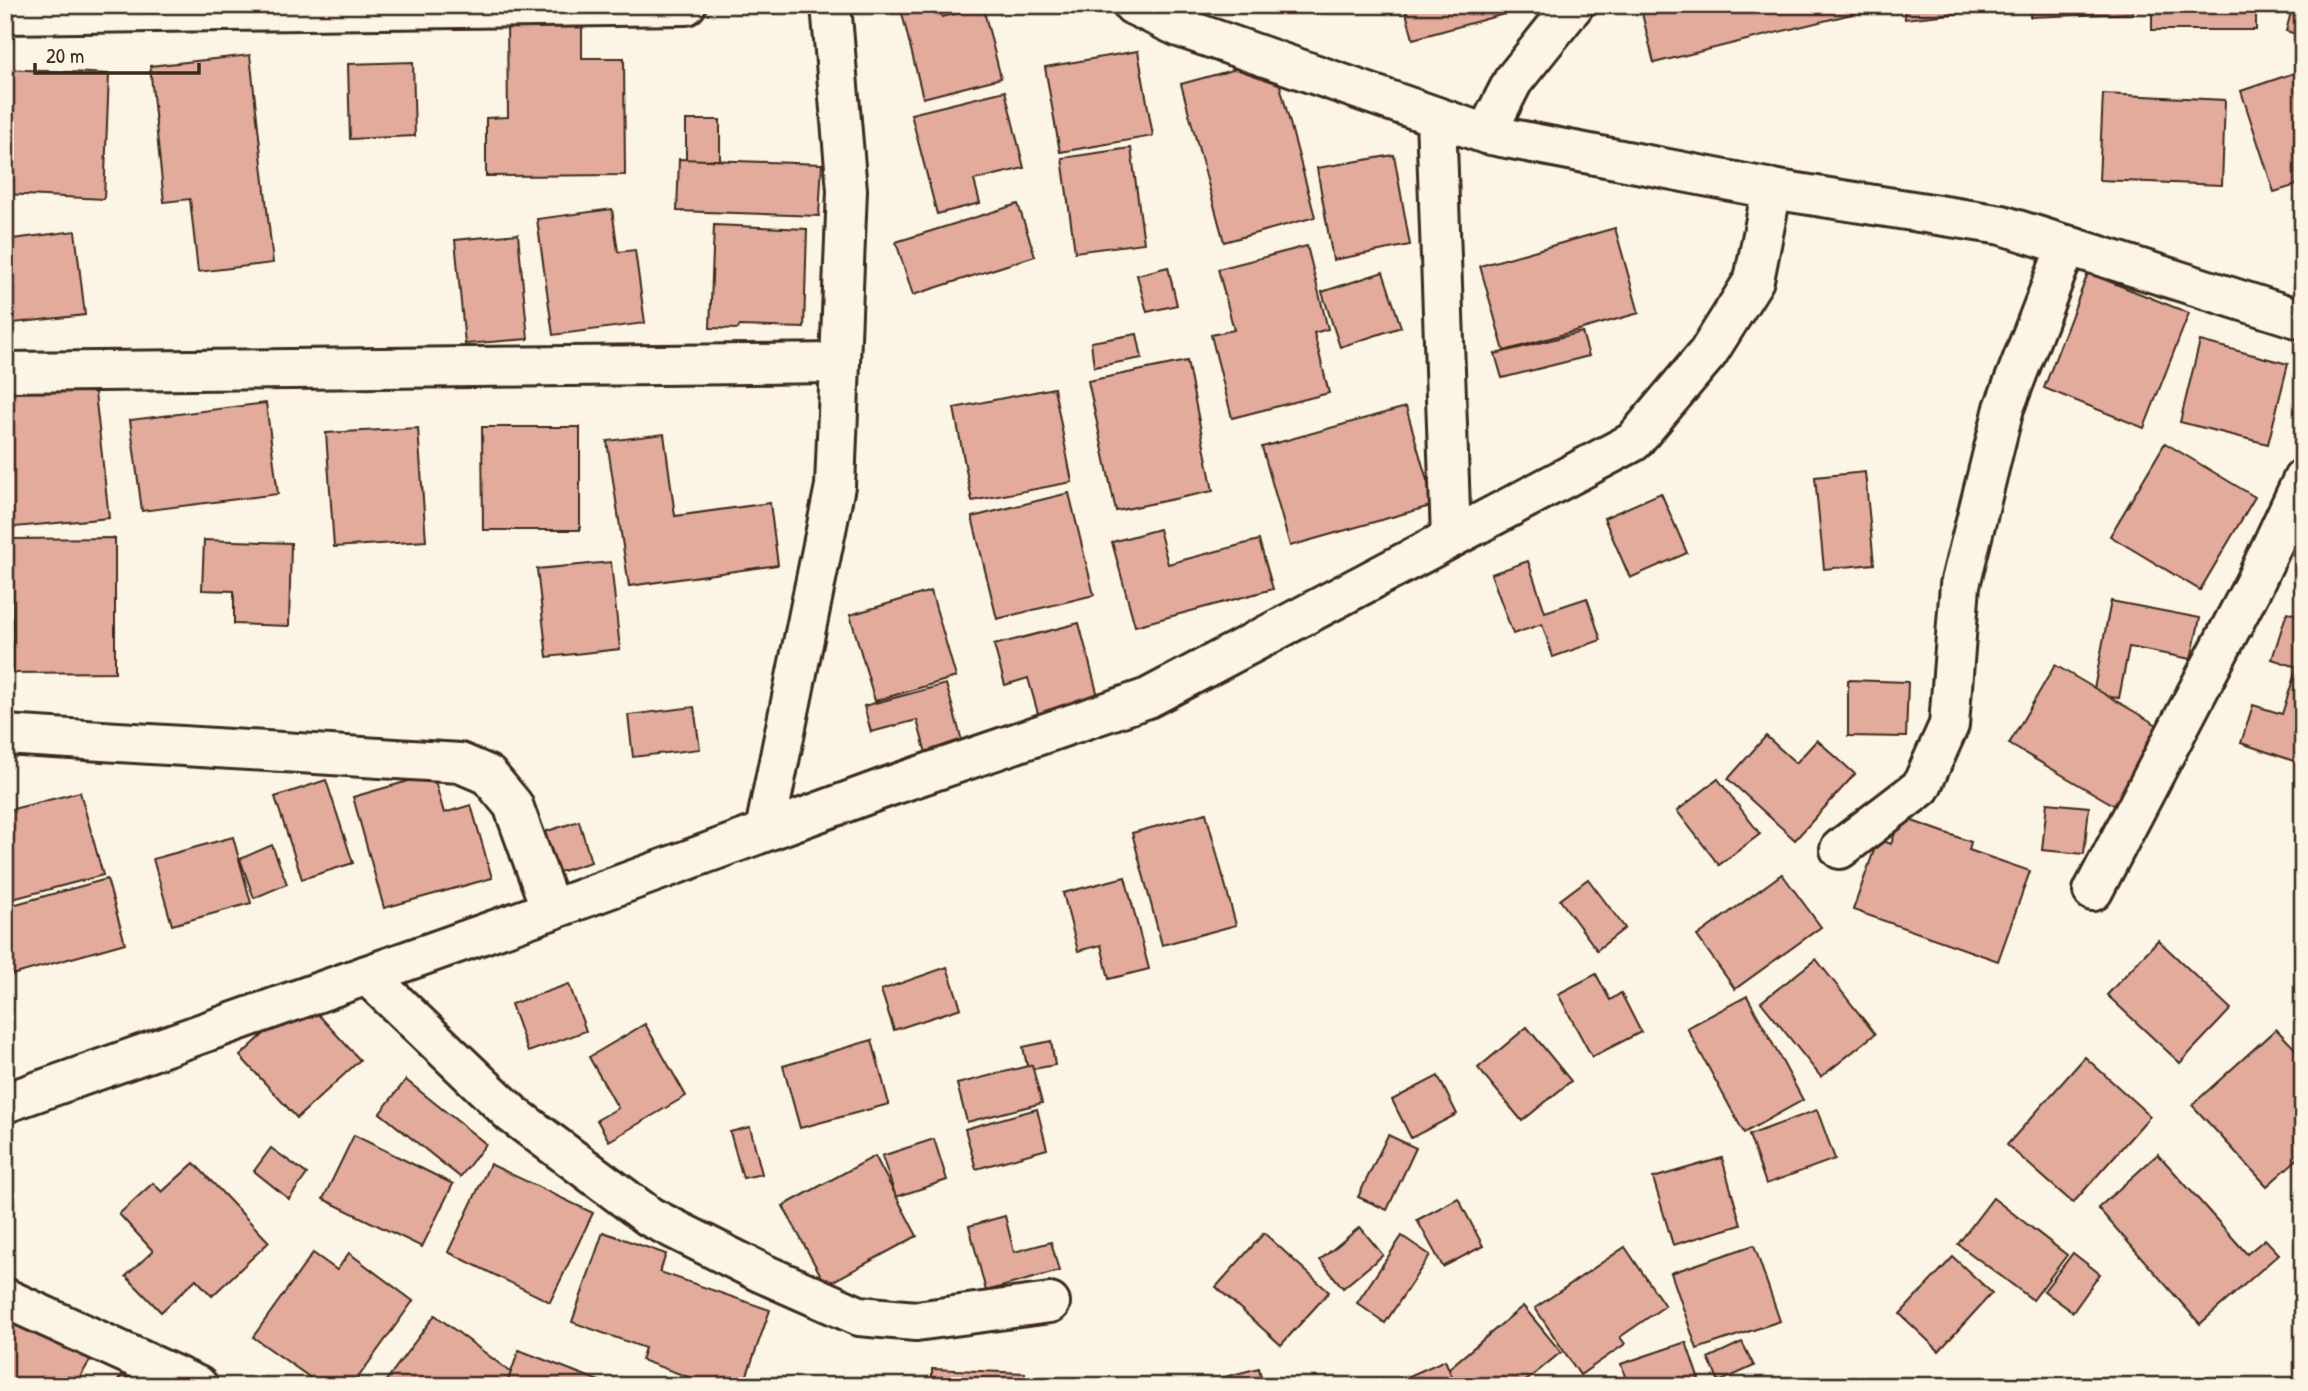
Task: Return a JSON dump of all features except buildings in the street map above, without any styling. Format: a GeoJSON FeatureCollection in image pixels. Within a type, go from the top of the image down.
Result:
{"type":"FeatureCollection","features":[{"type":"Feature","properties":{"kind":"street"},"geometry":{"type":"LineString","coordinates":[[5,15],[686,5]]}},
{"type":"Feature","properties":{"kind":"street"},"geometry":{"type":"LineString","coordinates":[[765,830],[835,486],[847,190],[831,5]]}},
{"type":"Feature","properties":{"kind":"street"},"geometry":{"type":"LineString","coordinates":[[1133,5],[1180,27],[1486,134],[1773,189],[2002,225],[2303,320]]}},
{"type":"Feature","properties":{"kind":"street"},"geometry":{"type":"LineString","coordinates":[[1486,134],[1513,81],[1574,5]]}},
{"type":"Feature","properties":{"kind":"street"},"geometry":{"type":"LineString","coordinates":[[1436,117],[1451,538]]}},
{"type":"Feature","properties":{"kind":"street"},"geometry":{"type":"LineString","coordinates":[[5,1102],[551,910],[765,830],[1148,698],[1633,442],[1709,353],[1754,280],[1773,189]]}},
{"type":"Feature","properties":{"kind":"street"},"geometry":{"type":"LineString","coordinates":[[1840,849],[1921,787],[1949,725],[1960,585],[2004,408],[2067,245]]}},
{"type":"Feature","properties":{"kind":"street"},"geometry":{"type":"LineString","coordinates":[[5,372],[839,363]]}},
{"type":"Feature","properties":{"kind":"street"},"geometry":{"type":"LineString","coordinates":[[2092,891],[2253,584],[2303,479]]}},
{"type":"Feature","properties":{"kind":"street"},"geometry":{"type":"LineString","coordinates":[[5,735],[460,763],[488,775],[513,805],[551,910]]}},
{"type":"Feature","properties":{"kind":"street"},"geometry":{"type":"LineString","coordinates":[[367,975],[512,1114],[650,1217],[762,1273],[859,1316],[915,1321],[1050,1303]]}},
{"type":"Feature","properties":{"kind":"street"},"geometry":{"type":"LineString","coordinates":[[5,1298],[198,1386]]}}]}
